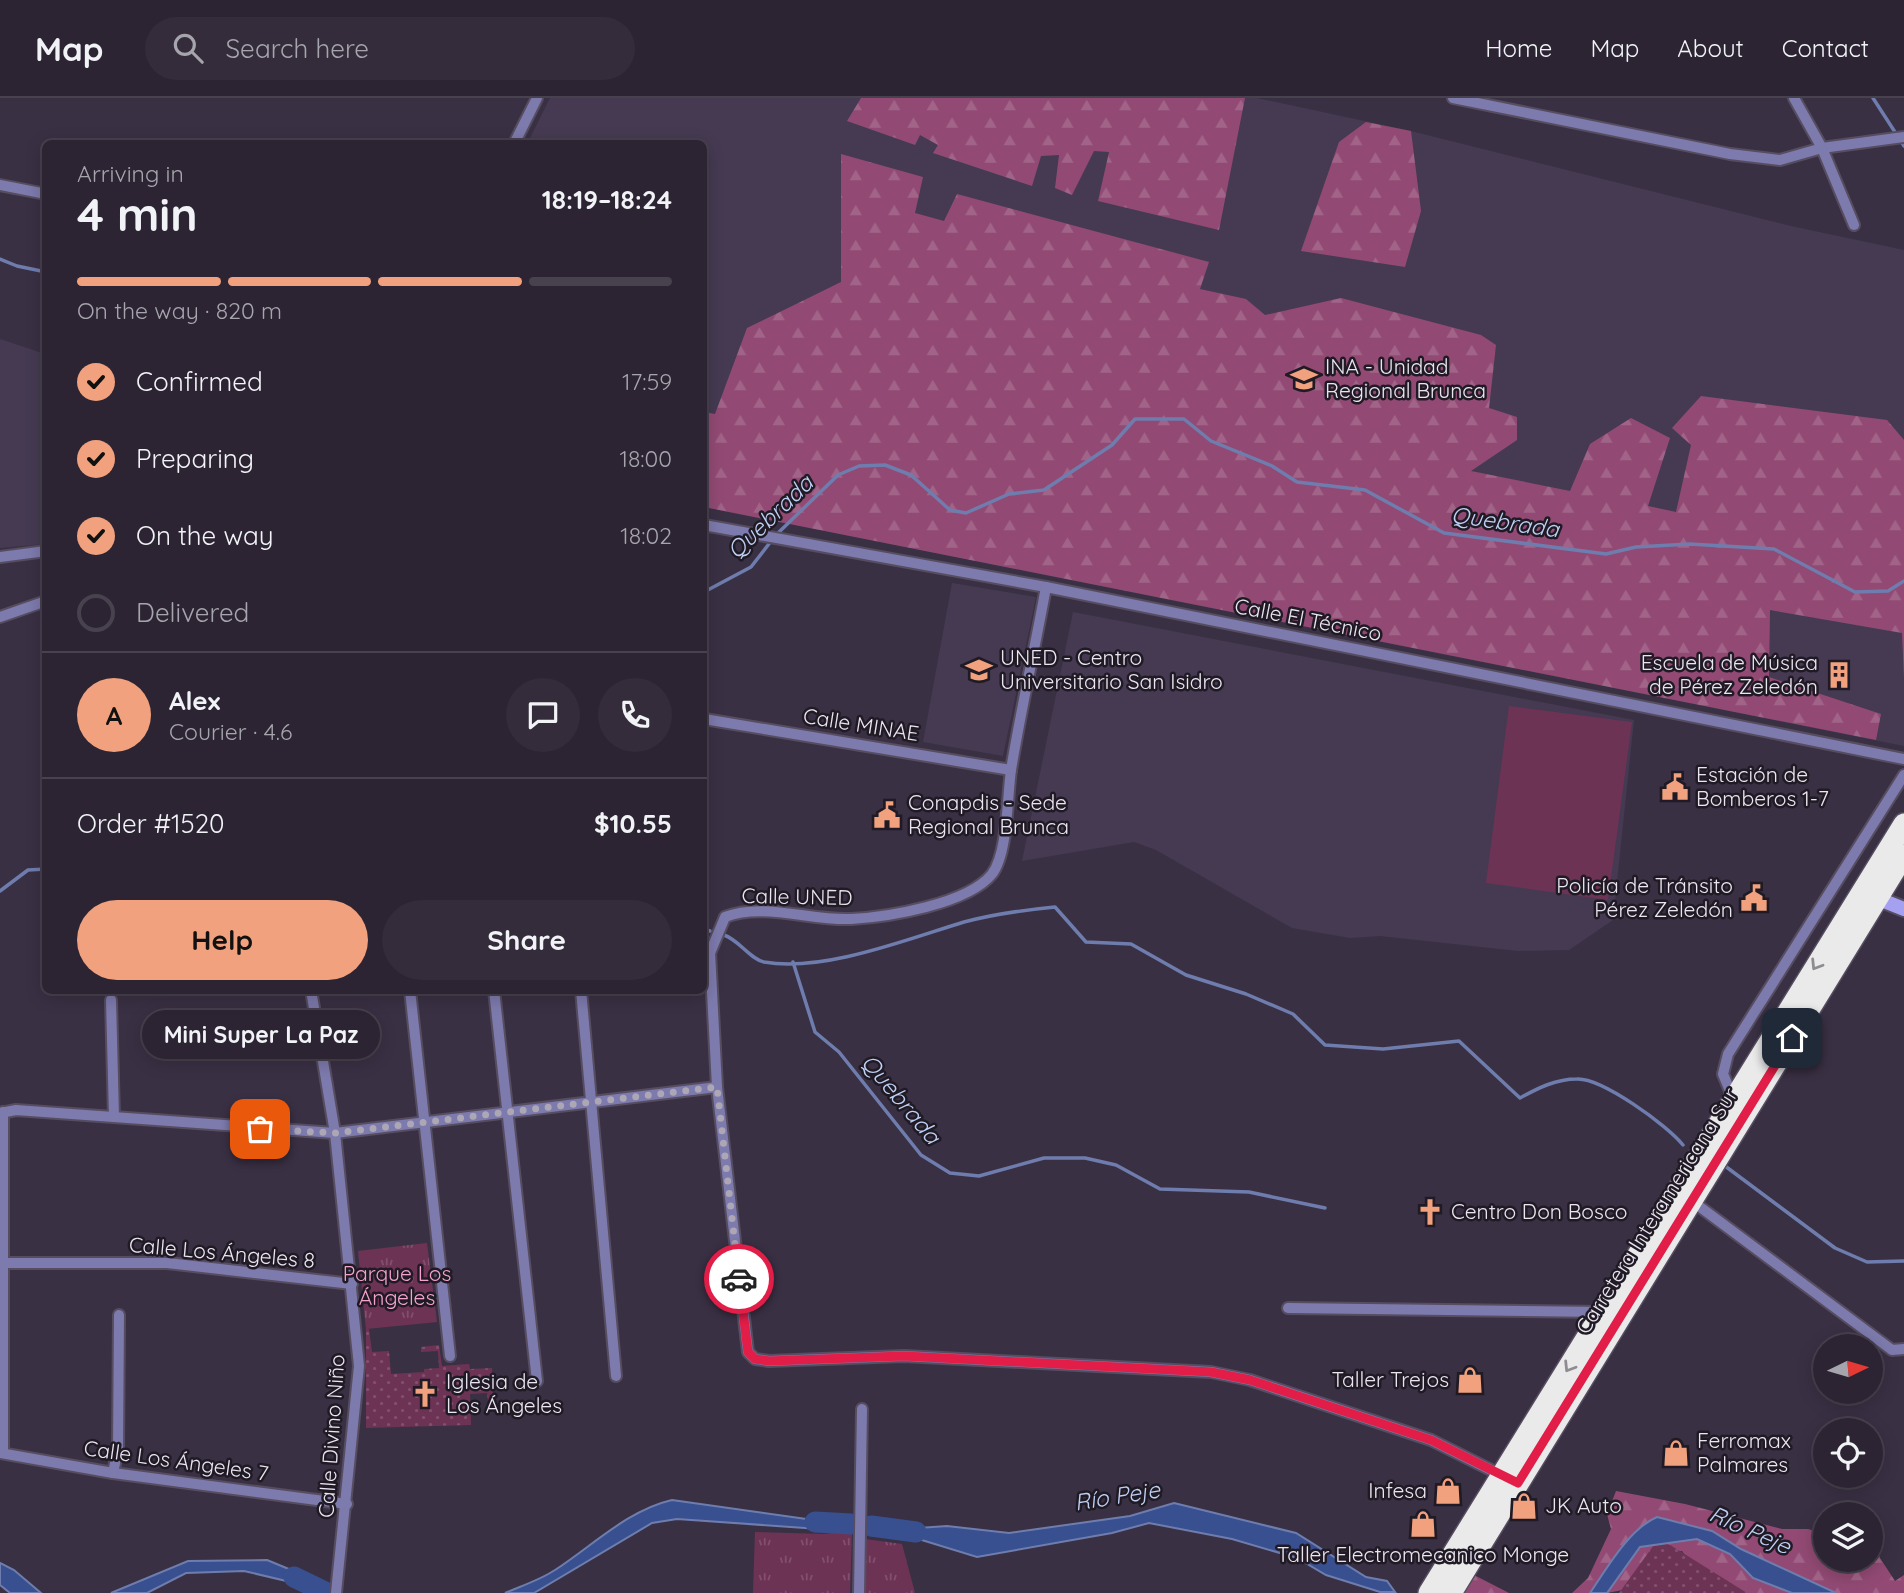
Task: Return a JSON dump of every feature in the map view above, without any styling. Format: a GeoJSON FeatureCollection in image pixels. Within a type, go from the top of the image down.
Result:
{"type":"FeatureCollection","features":[{"type":"Feature","properties":{"kind":"highway","name":"Carretera Interamericana Sur"},"geometry":{"type":"LineString","coordinates":[[1451,1593],[1510,1479],[1603,1312],[1904,824]]}},
{"type":"Feature","properties":{"kind":"highway"},"geometry":{"type":"LineString","coordinates":[[1834,936],[1863,902],[1879,899],[1874,886],[1904,824]]}},
{"type":"Feature","properties":{"kind":"highway","name":"Carretera Interamericana Sur"},"geometry":{"type":"LineString","coordinates":[[1429,1593],[1510,1479],[1692,1201],[1904,855]]}},
{"type":"Feature","properties":{"kind":"street"},"geometry":{"type":"LineString","coordinates":[[516,140],[537,98]]}},
{"type":"Feature","properties":{"kind":"street"},"geometry":{"type":"LineString","coordinates":[[1453,98],[1730,154],[1780,160],[1822,148],[1904,137]]}},
{"type":"Feature","properties":{"kind":"street"},"geometry":{"type":"LineString","coordinates":[[1794,98],[1822,148],[1854,225]]}},
{"type":"Feature","properties":{"kind":"street"},"geometry":{"type":"LineString","coordinates":[[0,185],[42,193]]}},
{"type":"Feature","properties":{"kind":"street","name":"Calle El Técnico"},"geometry":{"type":"LineString","coordinates":[[707,526],[1046,587],[1904,759]]}},
{"type":"Feature","properties":{"kind":"street"},"geometry":{"type":"LineString","coordinates":[[0,558],[42,552]]}},
{"type":"Feature","properties":{"kind":"street","name":"Calle UNED"},"geometry":{"type":"LineString","coordinates":[[1046,587],[1011,770],[1001,854],[993,873],[974,888],[903,912],[851,919],[742,910],[725,917],[710,953],[717,1087],[748,1352],[755,1359],[769,1361],[904,1356],[1211,1372],[1250,1380],[1431,1440],[1510,1479]]}},
{"type":"Feature","properties":{"kind":"street"},"geometry":{"type":"LineString","coordinates":[[0,617],[42,602]]}},
{"type":"Feature","properties":{"kind":"street","name":"Calle MINAE"},"geometry":{"type":"LineString","coordinates":[[707,719],[1011,770]]}},
{"type":"Feature","properties":{"kind":"street"},"geometry":{"type":"LineString","coordinates":[[1734,1098],[1723,1074],[1728,1054],[1904,775]]}},
{"type":"Feature","properties":{"kind":"street"},"geometry":{"type":"LineString","coordinates":[[1879,899],[1903,906]]}},
{"type":"Feature","properties":{"kind":"street","name":"Calle Divino Niño"},"geometry":{"type":"LineString","coordinates":[[312,994],[335,1133],[359,1366],[336,1593]]}},
{"type":"Feature","properties":{"kind":"street"},"geometry":{"type":"LineString","coordinates":[[410,994],[450,1356]]}},
{"type":"Feature","properties":{"kind":"street"},"geometry":{"type":"LineString","coordinates":[[494,994],[537,1381]]}},
{"type":"Feature","properties":{"kind":"street"},"geometry":{"type":"LineString","coordinates":[[581,994],[616,1376]]}},
{"type":"Feature","properties":{"kind":"street"},"geometry":{"type":"LineString","coordinates":[[111,1000],[114,1117]]}},
{"type":"Feature","properties":{"kind":"street"},"geometry":{"type":"LineString","coordinates":[[1,1453],[5,1263],[1,1112],[16,1110],[335,1133],[717,1087]]}},
{"type":"Feature","properties":{"kind":"street"},"geometry":{"type":"LineString","coordinates":[[1692,1201],[1892,1350],[1904,1349]]}},
{"type":"Feature","properties":{"kind":"street","name":"Calle Los Ángeles 8"},"geometry":{"type":"LineString","coordinates":[[5,1263],[167,1263],[352,1284]]}},
{"type":"Feature","properties":{"kind":"street"},"geometry":{"type":"LineString","coordinates":[[1288,1308],[1603,1312]]}},
{"type":"Feature","properties":{"kind":"street"},"geometry":{"type":"LineString","coordinates":[[113,1473],[118,1449],[119,1315]]}},
{"type":"Feature","properties":{"kind":"street"},"geometry":{"type":"LineString","coordinates":[[859,1593],[862,1409]]}},
{"type":"Feature","properties":{"kind":"street","name":"Calle Los Ángeles 7"},"geometry":{"type":"LineString","coordinates":[[1,1453],[113,1473],[347,1504]]}},
{"type":"Feature","properties":{"kind":"shaded area","name":"INA - Unidad Regional Brunca"},"geometry":{"type":"Polygon","coordinates":[[[550,98],[1257,98],[1411,131],[1791,226],[1904,250],[1904,746],[707,508],[707,140],[529,140],[550,98]]]}},
{"type":"Feature","properties":{"kind":"shaded area"},"geometry":{"type":"Polygon","coordinates":[[[0,339],[42,353],[42,544],[0,548],[0,339]]]}},
{"type":"Feature","properties":{"kind":"shaded area","name":"UNED - Centro Universitario San Isidro"},"geometry":{"type":"Polygon","coordinates":[[[952,583],[1036,597],[1003,756],[923,742],[952,583]]]}},
{"type":"Feature","properties":{"kind":"shaded area"},"geometry":{"type":"Polygon","coordinates":[[[1073,612],[1634,720],[1613,920],[1569,950],[1518,951],[1380,936],[1350,938],[1292,928],[1156,850],[1134,842],[1022,861],[1073,612]]]}},
{"type":"Feature","properties":{"kind":"green space"},"geometry":{"type":"Polygon","coordinates":[[[861,98],[1245,98],[1219,230],[1098,201],[1109,152],[1094,151],[1072,195],[1055,188],[1059,155],[1041,156],[1032,186],[933,153],[938,145],[920,135],[915,145],[847,121],[861,98]]]}},
{"type":"Feature","properties":{"kind":"green space"},"geometry":{"type":"Polygon","coordinates":[[[1366,122],[1411,131],[1421,211],[1405,267],[1301,251],[1339,142],[1366,122]]]}},
{"type":"Feature","properties":{"kind":"green space"},"geometry":{"type":"Polygon","coordinates":[[[841,154],[923,177],[915,213],[944,221],[957,194],[1209,262],[1200,289],[1246,299],[1265,315],[1341,298],[1481,335],[1496,345],[1489,408],[1517,417],[1517,440],[1471,471],[1570,491],[1590,444],[1631,418],[1670,438],[1648,506],[1676,512],[1691,445],[1672,428],[1701,396],[1887,420],[1904,440],[1904,678],[1902,633],[1770,610],[1769,677],[1881,714],[1876,740],[707,508],[707,413],[715,414],[747,328],[841,282],[841,154]]]}},
{"type":"Feature","properties":{"kind":"green space"},"geometry":{"type":"Polygon","coordinates":[[[1509,706],[1632,722],[1608,900],[1486,883],[1509,706]]]}},
{"type":"Feature","properties":{"kind":"green space","name":"Parque Los Ángeles"},"geometry":{"type":"Polygon","coordinates":[[[427,1243],[437,1322],[366,1329],[358,1251],[427,1243]]]}},
{"type":"Feature","properties":{"kind":"green space"},"geometry":{"type":"Polygon","coordinates":[[[366,1329],[369,1329],[372,1352],[389,1351],[391,1374],[424,1372],[424,1369],[439,1368],[438,1351],[421,1352],[421,1347],[439,1345],[442,1366],[469,1364],[470,1369],[492,1368],[493,1400],[488,1401],[487,1393],[470,1394],[471,1425],[366,1428],[366,1329]]]}},
{"type":"Feature","properties":{"kind":"green space"},"geometry":{"type":"Polygon","coordinates":[[[1616,1491],[1685,1504],[1782,1529],[1808,1529],[1813,1530],[1813,1572],[1883,1572],[1883,1563],[1895,1581],[1904,1575],[1904,1593],[1836,1593],[1741,1549],[1712,1531],[1657,1517],[1647,1522],[1609,1565],[1590,1593],[1572,1593],[1588,1578],[1611,1529],[1607,1514],[1616,1491]]]}},
{"type":"Feature","properties":{"kind":"green space"},"geometry":{"type":"Polygon","coordinates":[[[852,1531],[850,1593],[753,1593],[755,1532],[824,1534],[852,1531]]]}},
{"type":"Feature","properties":{"kind":"green space"},"geometry":{"type":"Polygon","coordinates":[[[1659,1538],[1747,1593],[1619,1593],[1659,1538]]]}},
{"type":"Feature","properties":{"kind":"green space"},"geometry":{"type":"Polygon","coordinates":[[[865,1539],[902,1544],[915,1593],[865,1593],[865,1539]]]}},
{"type":"Feature","properties":{"kind":"green space"},"geometry":{"type":"Polygon","coordinates":[[[1697,1539],[1730,1554],[1753,1578],[1792,1593],[1726,1593],[1699,1572],[1682,1551],[1658,1555],[1638,1587],[1607,1593],[1640,1547],[1697,1539]]]}},
{"type":"Feature","properties":{"kind":"green space"},"geometry":{"type":"Polygon","coordinates":[[[1474,1575],[1509,1593],[1457,1593],[1474,1575]]]}},
{"type":"Feature","properties":{"kind":"water"},"geometry":{"type":"Polygon","coordinates":[[[672,1500],[842,1524],[819,1529],[677,1519],[652,1523],[534,1593],[505,1593],[549,1574],[625,1520],[672,1500]]]}},
{"type":"Feature","properties":{"kind":"water"},"geometry":{"type":"Polygon","coordinates":[[[1174,1503],[1296,1533],[1366,1577],[1387,1581],[1395,1592],[1380,1592],[1326,1575],[1297,1558],[1232,1539],[1149,1523],[1112,1533],[977,1557],[889,1530],[947,1526],[1009,1533],[1130,1516],[1174,1503]]]}},
{"type":"Feature","properties":{"kind":"water"},"geometry":{"type":"Polygon","coordinates":[[[1657,1517],[1712,1531],[1741,1549],[1836,1593],[1792,1593],[1753,1578],[1730,1554],[1697,1539],[1640,1547],[1607,1593],[1590,1593],[1628,1540],[1637,1530],[1657,1517]]]}},
{"type":"Feature","properties":{"kind":"water"},"geometry":{"type":"Polygon","coordinates":[[[267,1560],[296,1572],[320,1589],[244,1571],[186,1573],[147,1593],[111,1593],[188,1561],[267,1560]]]}},
{"type":"Feature","properties":{"kind":"water"},"geometry":{"type":"Polygon","coordinates":[[[0,1563],[14,1570],[41,1593],[10,1593],[0,1585],[0,1563]]]}},
{"type":"Feature","properties":{"kind":"waterway"},"geometry":{"type":"LineString","coordinates":[[1873,98],[1904,146]]}},
{"type":"Feature","properties":{"kind":"waterway","name":"Quebrada"},"geometry":{"type":"LineString","coordinates":[[0,259],[42,271]]}},
{"type":"Feature","properties":{"kind":"waterway","name":"Quebrada"},"geometry":{"type":"LineString","coordinates":[[777,534],[838,475],[859,466],[885,465],[911,475],[950,510],[966,513],[1009,494],[1044,490],[1112,445],[1135,419],[1184,419],[1211,441],[1272,466],[1297,482],[1365,490],[1444,533],[1606,554],[1636,547],[1690,544],[1774,549],[1855,592],[1888,591],[1904,581]]}},
{"type":"Feature","properties":{"kind":"waterway","name":"Quebrada"},"geometry":{"type":"LineString","coordinates":[[707,590],[751,567],[772,540]]}},
{"type":"Feature","properties":{"kind":"waterway"},"geometry":{"type":"LineString","coordinates":[[0,891],[28,870],[42,869]]}},
{"type":"Feature","properties":{"kind":"waterway","name":"Quebrada"},"geometry":{"type":"LineString","coordinates":[[724,935],[764,962],[812,963],[891,945],[975,919],[1055,907],[1086,942],[1131,944],[1186,975],[1246,994],[1293,1014],[1325,1045],[1383,1049],[1459,1041],[1520,1098],[1554,1082],[1569,1079],[1588,1081],[1633,1104],[1683,1145]]}},
{"type":"Feature","properties":{"kind":"waterway","name":"Quebrada"},"geometry":{"type":"LineString","coordinates":[[793,962],[815,1032],[839,1052],[921,1155],[950,1173],[979,1176],[1044,1158],[1085,1158],[1116,1165],[1160,1189],[1249,1192],[1325,1208]]}},
{"type":"Feature","properties":{"kind":"waterway"},"geometry":{"type":"LineString","coordinates":[[1725,1166],[1835,1248],[1867,1262],[1904,1261]]}},
{"type":"Feature","properties":{"kind":"waterway","name":"Río Peje"},"geometry":{"type":"LineString","coordinates":[[815,1522],[851,1524]]}},
{"type":"Feature","properties":{"kind":"waterway","name":"Río Peje"},"geometry":{"type":"LineString","coordinates":[[871,1526],[916,1532]]}},
{"type":"Feature","properties":{"kind":"waterway","name":"Río Peje"},"geometry":{"type":"LineString","coordinates":[[294,1577],[327,1593]]}},
{"type":"Feature","properties":{"kind":"way so far"},"geometry":{"type":"LineString","coordinates":[[260,1129],[335,1133],[717,1087],[739,1279]]}},
{"type":"Feature","properties":{"kind":"place","name":"INA - Unidad Regional Brunca"},"geometry":{"type":"Point","coordinates":[1304,379]}},
{"type":"Feature","properties":{"kind":"place","name":"UNED - Centro Universitario San Isidro"},"geometry":{"type":"Point","coordinates":[979,670]}},
{"type":"Feature","properties":{"kind":"place","name":"Escuela de Música de Pérez Zeledón"},"geometry":{"type":"Point","coordinates":[1839,675]}},
{"type":"Feature","properties":{"kind":"place","name":"Estación de Bomberos 1-7"},"geometry":{"type":"Point","coordinates":[1675,787]}},
{"type":"Feature","properties":{"kind":"place","name":"Conapdis - Sede Regional Brunca"},"geometry":{"type":"Point","coordinates":[887,815]}},
{"type":"Feature","properties":{"kind":"place","name":"Policía de Tránsito Pérez Zeledón"},"geometry":{"type":"Point","coordinates":[1754,898]}},
{"type":"Feature","properties":{"kind":"place","name":"Mini Super La Paz"},"geometry":{"type":"Point","coordinates":[260,1129]}},
{"type":"Feature","properties":{"kind":"place","name":"Centro Don Bosco"},"geometry":{"type":"Point","coordinates":[1430,1212]}},
{"type":"Feature","properties":{"kind":"place","name":"Taller Trejos"},"geometry":{"type":"Point","coordinates":[1470,1380]}},
{"type":"Feature","properties":{"kind":"place","name":"Iglesia de Los Ángeles"},"geometry":{"type":"Point","coordinates":[425,1394]}},
{"type":"Feature","properties":{"kind":"place","name":"Ferromax Palmares"},"geometry":{"type":"Point","coordinates":[1676,1453]}},
{"type":"Feature","properties":{"kind":"place","name":"Infesa"},"geometry":{"type":"Point","coordinates":[1448,1491]}},
{"type":"Feature","properties":{"kind":"place","name":"JK Auto"},"geometry":{"type":"Point","coordinates":[1524,1506]}},
{"type":"Feature","properties":{"kind":"place","name":"Taller Electromecanico Monge"},"geometry":{"type":"Point","coordinates":[1423,1524]}},
{"type":"Feature","properties":{"kind":"route"},"geometry":{"type":"LineString","coordinates":[[739,1279],[748,1352],[755,1359],[769,1361],[904,1356],[1211,1372],[1250,1380],[1431,1440],[1518,1483],[1792,1038]]}}]}
